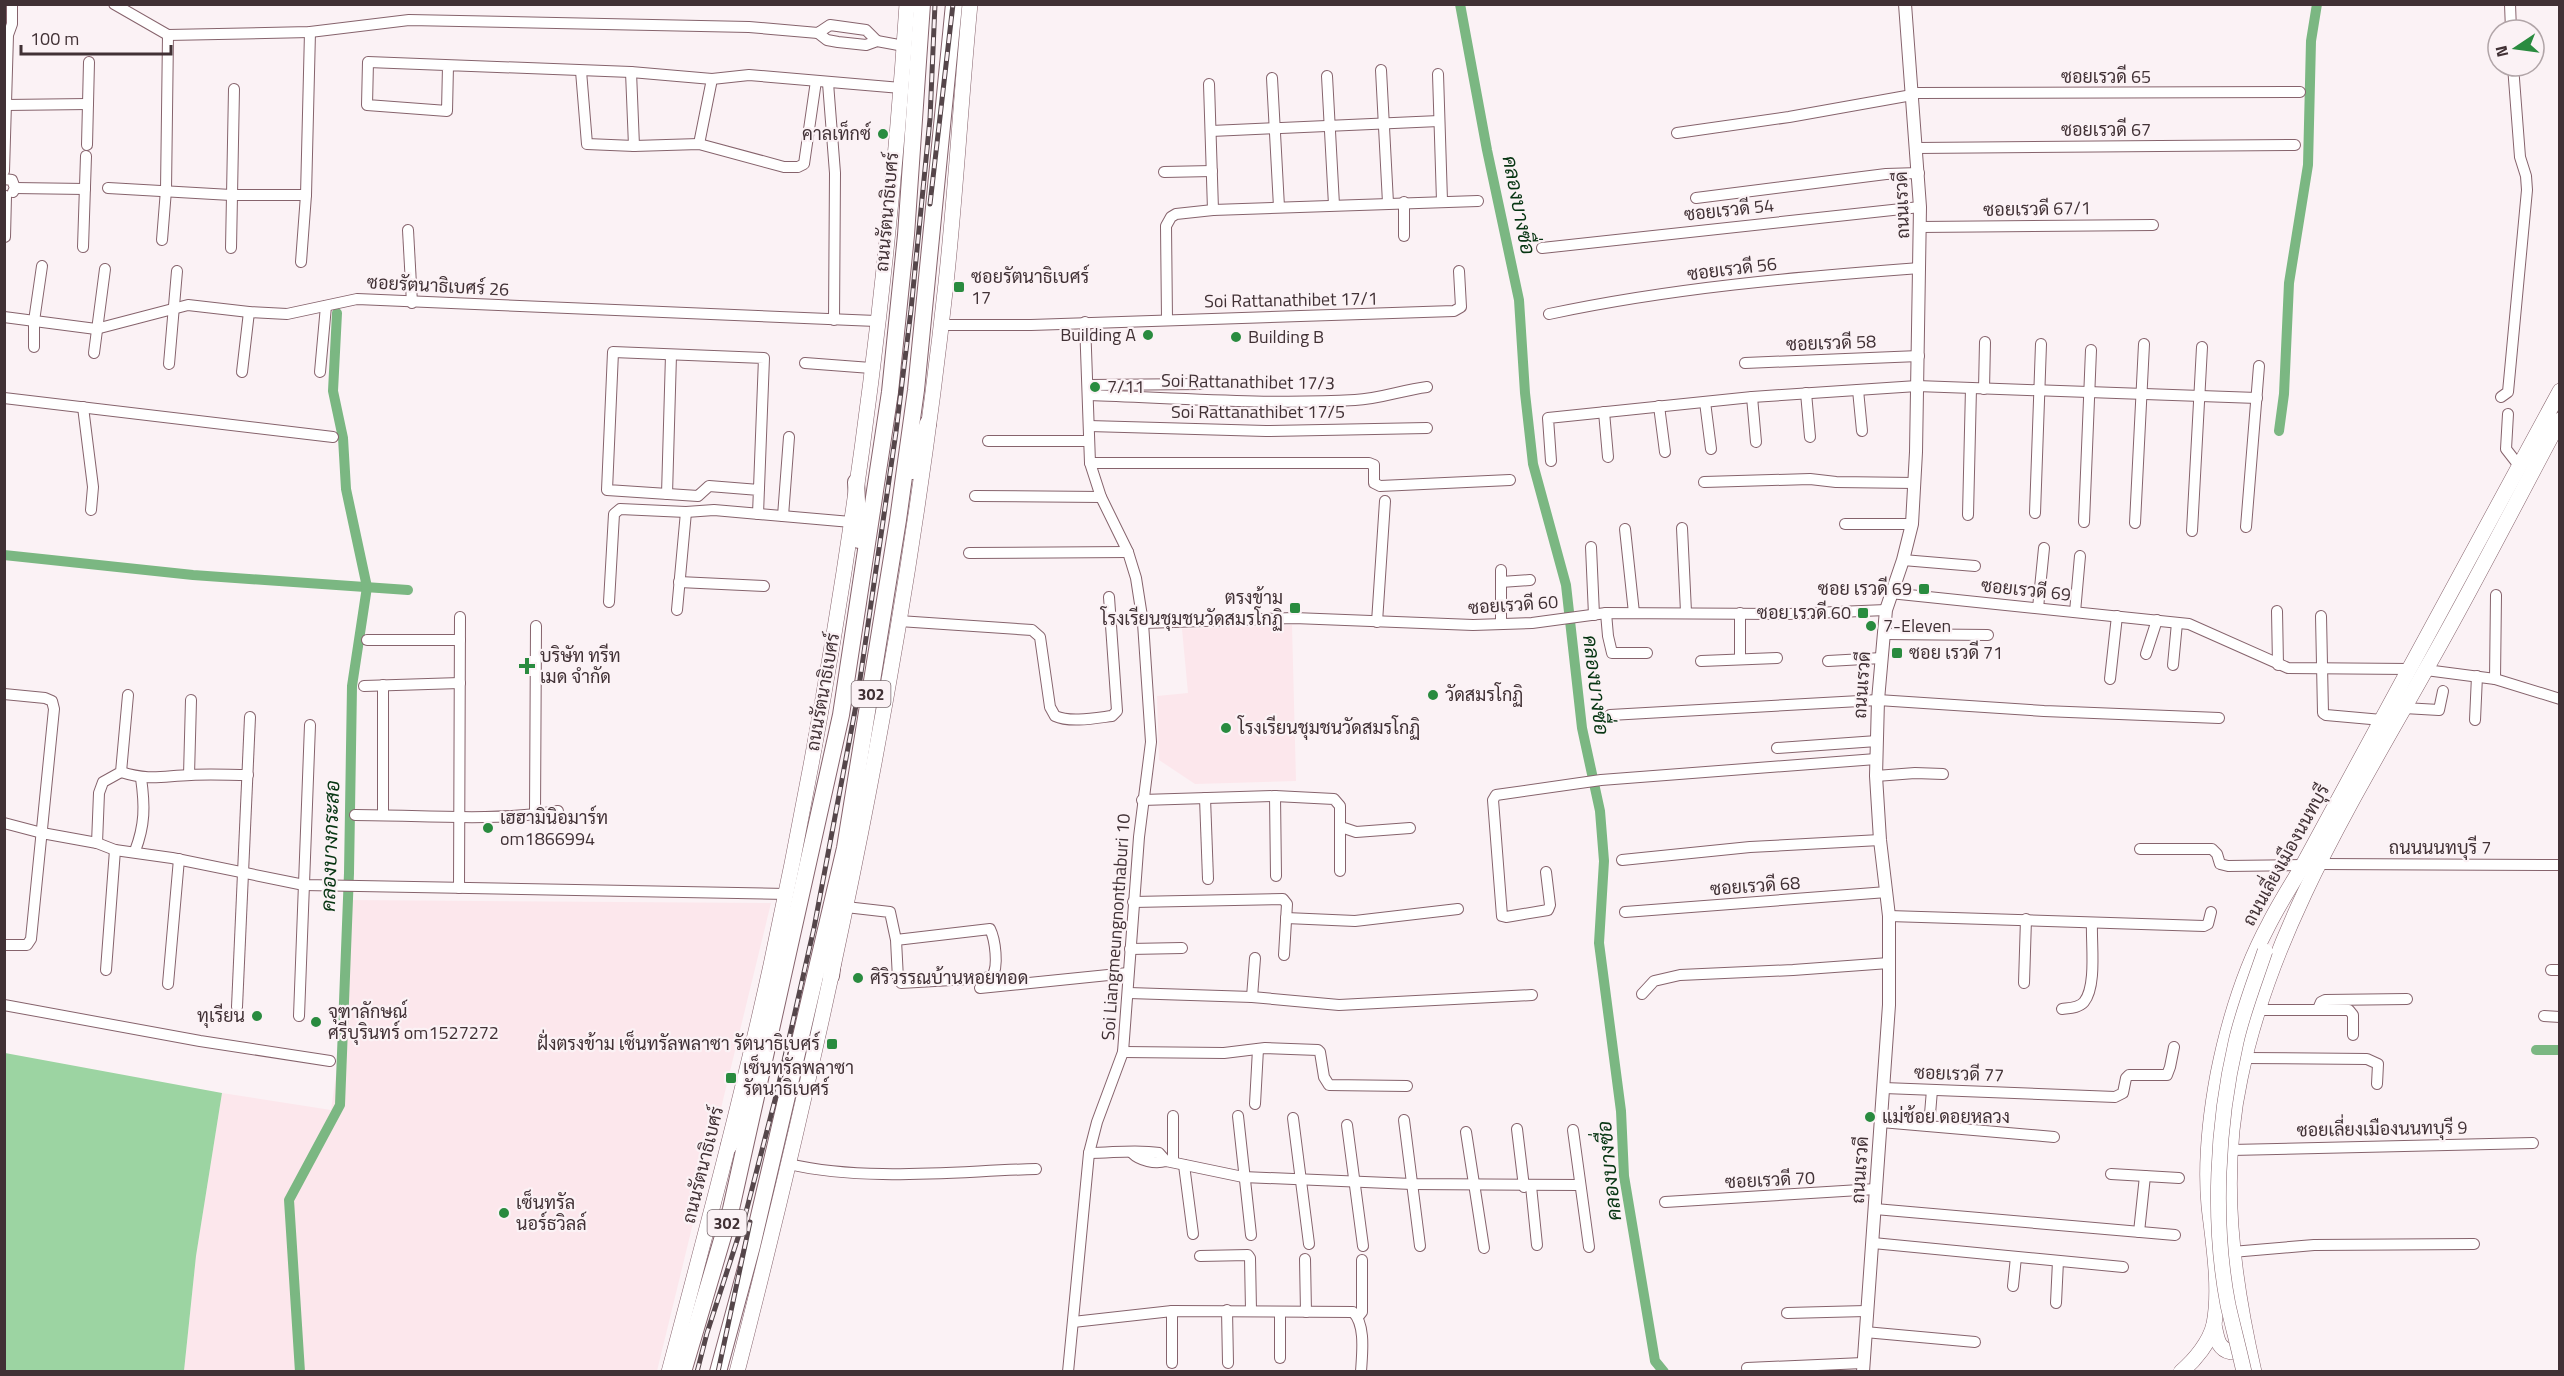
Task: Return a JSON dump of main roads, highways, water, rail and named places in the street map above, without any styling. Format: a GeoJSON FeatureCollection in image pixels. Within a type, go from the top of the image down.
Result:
{"type":"FeatureCollection","features":[{"type":"Feature","properties":{"kind":"main road","name":"ถนนรัตนาธิเบศร์"},"geometry":{"type":"LineString","coordinates":[[669,1371],[729,1146],[786,894],[826,677],[851,522],[871,368],[901,88],[907,4]]}},
{"type":"Feature","properties":{"kind":"main road","name":"ถนนรัตนาธิเบศร์"},"geometry":{"type":"LineString","coordinates":[[683,1371],[731,1209],[841,715],[890,392],[906,235],[922,4]]}},
{"type":"Feature","properties":{"kind":"main road","name":"302"},"geometry":{"type":"LineString","coordinates":[[718,1371],[752,1246],[845,848],[898,520],[916,390],[954,4]]}},
{"type":"Feature","properties":{"kind":"main road","name":"302"},"geometry":{"type":"LineString","coordinates":[[737,1371],[789,1164],[846,907],[880,735],[928,423],[946,284],[970,4]]}},
{"type":"Feature","properties":{"kind":"main road","name":"ถนนเลี่ยงเมืองนนทบุรี"},"geometry":{"type":"LineString","coordinates":[[2181,1371],[2198,1354],[2214,1325],[2216,1288],[2208,1161],[2213,1107],[2234,1012],[2251,963],[2268,925],[2520,467],[2559,391]]}},
{"type":"Feature","properties":{"kind":"main road","name":"ถนนเลี่ยงเมืองนนทบุรี"},"geometry":{"type":"LineString","coordinates":[[2254,1371],[2232,1252],[2228,1207],[2236,1102],[2257,1010],[2281,944],[2321,864],[2559,420]]}},
{"type":"Feature","properties":{"kind":"main road"},"geometry":{"type":"LineString","coordinates":[[898,520],[928,423]]}},
{"type":"Feature","properties":{"kind":"main road"},"geometry":{"type":"LineString","coordinates":[[856,482],[861,577]]}},
{"type":"Feature","properties":{"kind":"main road"},"geometry":{"type":"LineString","coordinates":[[831,976],[845,848]]}},
{"type":"Feature","properties":{"kind":"main road"},"geometry":{"type":"LineString","coordinates":[[2244,1371],[2224,1277],[2219,1211],[2224,1113],[2236,1042],[2282,901]]}},
{"type":"Feature","properties":{"kind":"main road"},"geometry":{"type":"LineString","coordinates":[[729,1146],[763,1072]]}},
{"type":"Feature","properties":{"kind":"main road"},"geometry":{"type":"LineString","coordinates":[[2214,1325],[2219,1345],[2224,1351],[2231,1352],[2236,1349],[2244,1326]]}},
{"type":"Feature","properties":{"kind":"waterway","name":"คลองบางซื่อ"},"geometry":{"type":"LineString","coordinates":[[1460,4],[1487,150],[1519,300],[1525,393],[1533,464],[1566,585],[1582,728],[1600,811],[1604,861],[1599,943],[1621,1111],[1624,1176],[1655,1361],[1664,1372]]}},
{"type":"Feature","properties":{"kind":"waterway"},"geometry":{"type":"LineString","coordinates":[[2279,431],[2284,394],[2289,283],[2308,165],[2311,41],[2317,4]]}},
{"type":"Feature","properties":{"kind":"waterway","name":"คลองบางกระสอ"},"geometry":{"type":"LineString","coordinates":[[300,1372],[289,1200],[340,1105],[349,873],[352,686],[367,587],[346,489],[343,438],[333,391],[337,313]]}},
{"type":"Feature","properties":{"kind":"waterway"},"geometry":{"type":"LineString","coordinates":[[4,555],[193,575],[408,590]]}},
{"type":"Feature","properties":{"kind":"waterway"},"geometry":{"type":"LineString","coordinates":[[2536,1050],[2560,1050]]}},
{"type":"Feature","properties":{"kind":"railway"},"geometry":{"type":"LineString","coordinates":[[697,1372],[707,1333],[745,1216],[777,1092],[814,928],[857,700],[896,432],[911,310],[930,119],[935,4]]}},
{"type":"Feature","properties":{"kind":"railway"},"geometry":{"type":"LineString","coordinates":[[930,204],[953,4]]}},
{"type":"Feature","properties":{"kind":"railway"},"geometry":{"type":"LineString","coordinates":[[718,1372],[750,1222]]}},
{"type":"Feature","properties":{"kind":"place","name":"คาลเท็กซ์"},"geometry":{"type":"Point","coordinates":[883,134]}},
{"type":"Feature","properties":{"kind":"place","name":"ซอยรัตนาธิเบศร์ 17"},"geometry":{"type":"Point","coordinates":[959,287]}},
{"type":"Feature","properties":{"kind":"place","name":"Building A"},"geometry":{"type":"Point","coordinates":[1148,335]}},
{"type":"Feature","properties":{"kind":"place","name":"Building B"},"geometry":{"type":"Point","coordinates":[1236,337]}},
{"type":"Feature","properties":{"kind":"place","name":"7/11"},"geometry":{"type":"Point","coordinates":[1095,387]}},
{"type":"Feature","properties":{"kind":"place","name":"ซอย เรวดี 69"},"geometry":{"type":"Point","coordinates":[1924,589]}},
{"type":"Feature","properties":{"kind":"place","name":"ตรงข้าม โรงเรียนชุมชนวัดสมรโกฏิ"},"geometry":{"type":"Point","coordinates":[1295,608]}},
{"type":"Feature","properties":{"kind":"place","name":"ซอย เรวดี 60"},"geometry":{"type":"Point","coordinates":[1863,613]}},
{"type":"Feature","properties":{"kind":"place","name":"7-Eleven"},"geometry":{"type":"Point","coordinates":[1871,626]}},
{"type":"Feature","properties":{"kind":"place","name":"ซอย เรวดี 71"},"geometry":{"type":"Point","coordinates":[1897,653]}},
{"type":"Feature","properties":{"kind":"place","name":"บริษัท ทรีท เมด จำกัด"},"geometry":{"type":"Point","coordinates":[527,666]}},
{"type":"Feature","properties":{"kind":"place","name":"วัดสมรโกฏิ"},"geometry":{"type":"Point","coordinates":[1433,695]}},
{"type":"Feature","properties":{"kind":"place","name":"โรงเรียนชุมชนวัดสมรโกฏิ"},"geometry":{"type":"Point","coordinates":[1226,728]}},
{"type":"Feature","properties":{"kind":"place","name":"เฮฮามินิอมาร์ท om1866994"},"geometry":{"type":"Point","coordinates":[488,828]}},
{"type":"Feature","properties":{"kind":"place","name":"ศิริวรรณบ้านหอยทอด"},"geometry":{"type":"Point","coordinates":[858,978]}},
{"type":"Feature","properties":{"kind":"place","name":"ทุเรียน"},"geometry":{"type":"Point","coordinates":[257,1016]}},
{"type":"Feature","properties":{"kind":"place","name":"จุฑาลักษณ์ ศรีบุรินทร์ om1527272"},"geometry":{"type":"Point","coordinates":[316,1022]}},
{"type":"Feature","properties":{"kind":"place","name":"ฝั่งตรงข้าม เซ็นทรัลพลาซา รัตนาธิเบศร์"},"geometry":{"type":"Point","coordinates":[832,1044]}},
{"type":"Feature","properties":{"kind":"place","name":"เซ็นทรัลพลาซา รัตนาธิเบศร์"},"geometry":{"type":"Point","coordinates":[731,1078]}},
{"type":"Feature","properties":{"kind":"place","name":"แม่ช้อย ดอยหลวง"},"geometry":{"type":"Point","coordinates":[1870,1117]}},
{"type":"Feature","properties":{"kind":"place","name":"เซ็นทรัล นอร์ธวิลล์"},"geometry":{"type":"Point","coordinates":[504,1213]}}]}
